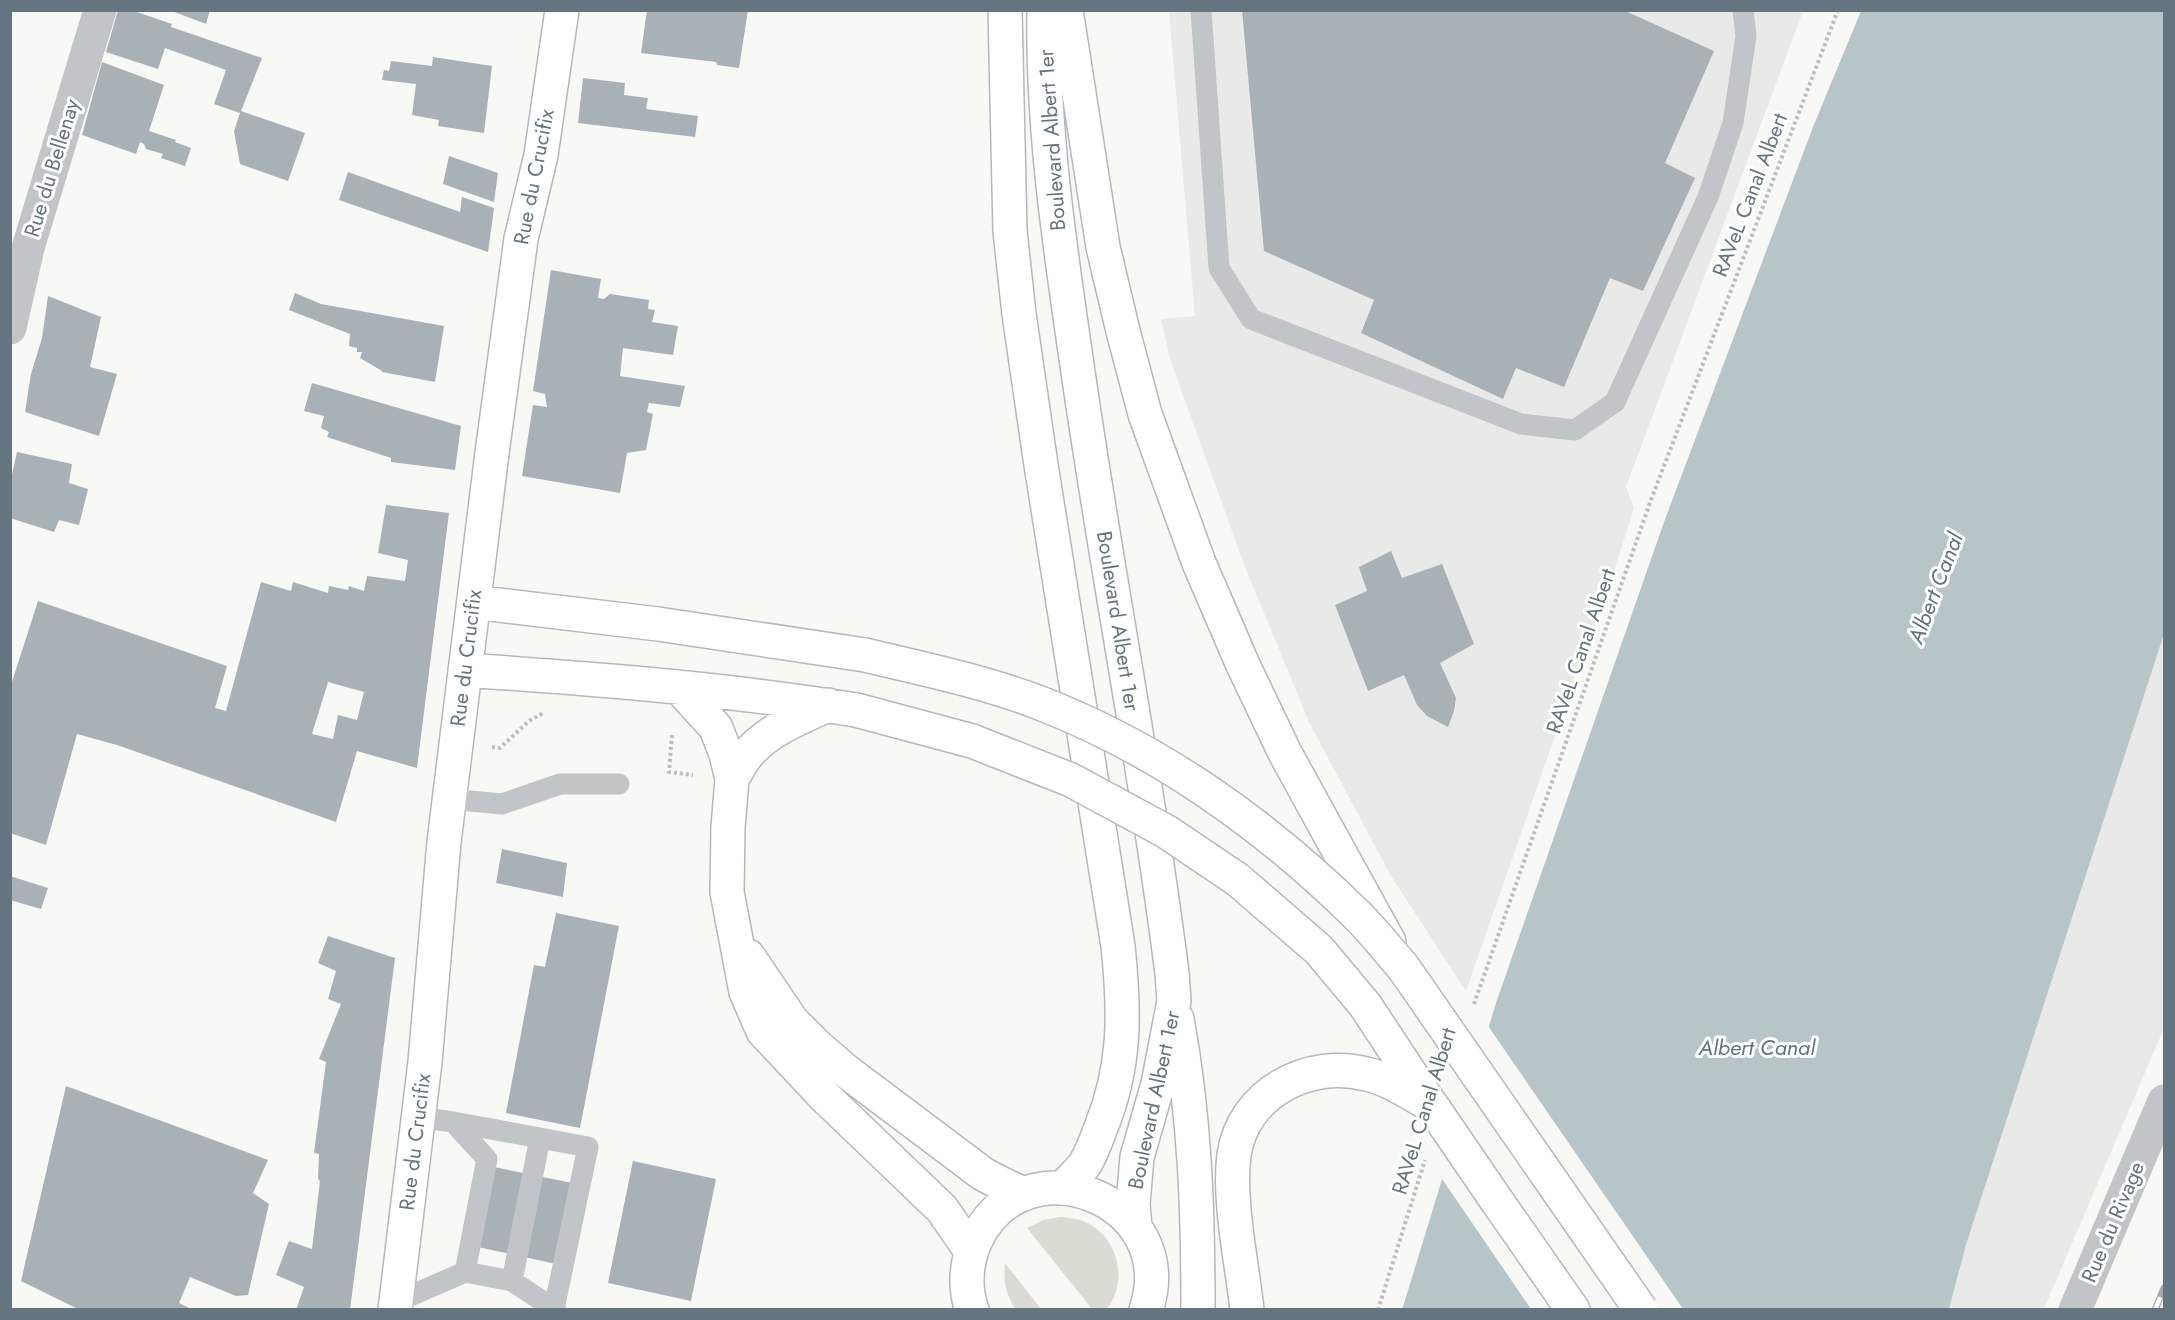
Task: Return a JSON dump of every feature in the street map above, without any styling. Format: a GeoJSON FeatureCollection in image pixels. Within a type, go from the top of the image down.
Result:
{"type":"FeatureCollection","features":[{"type":"Feature","properties":{"kind":"main road","name":"Rue du Crucifix"},"geometry":{"type":"LineString","coordinates":[[396,1306],[418,1117],[455,744],[521,239],[541,155],[561,10]]}},
{"type":"Feature","properties":{"kind":"main road","name":"Boulevard Albert 1er"},"geometry":{"type":"LineString","coordinates":[[1005,10],[1010,231],[1019,314],[1122,981],[1124,1027],[1113,1098],[1085,1164],[1064,1188]]}},
{"type":"Feature","properties":{"kind":"main road","name":"Boulevard Albert 1er"},"geometry":{"type":"LineString","coordinates":[[1044,10],[1047,121],[1064,278],[1161,893],[1174,1001],[1158,1084],[1137,1157],[1132,1204],[1135,1227]]}},
{"type":"Feature","properties":{"kind":"main road"},"geometry":{"type":"LineString","coordinates":[[1066,10],[1103,247],[1122,331],[1145,414],[1199,563],[1243,665],[1285,753],[1403,967],[1641,1310]]}},
{"type":"Feature","properties":{"kind":"main road"},"geometry":{"type":"LineString","coordinates":[[474,602],[658,624],[865,654],[964,679],[1038,702],[1091,725],[1145,754],[1200,787],[1259,828],[1313,874],[1359,918],[1403,967]]}},
{"type":"Feature","properties":{"kind":"main road"},"geometry":{"type":"LineString","coordinates":[[465,670],[609,680],[842,707],[972,741],[1071,780],[1176,838],[1238,880],[1319,950],[1365,1005],[1573,1310]]}},
{"type":"Feature","properties":{"kind":"main road"},"geometry":{"type":"LineString","coordinates":[[679,687],[716,729],[726,754],[732,779],[728,826],[727,892],[746,992],[763,1031],[823,1095],[942,1209],[969,1264],[972,1310]]}},
{"type":"Feature","properties":{"kind":"main road"},"geometry":{"type":"LineString","coordinates":[[732,779],[747,756],[766,737],[793,721],[842,707]]}},
{"type":"Feature","properties":{"kind":"main road"},"geometry":{"type":"LineString","coordinates":[[737,940],[792,1021],[816,1045],[846,1071],[983,1174],[1024,1194]]}},
{"type":"Feature","properties":{"kind":"main road"},"geometry":{"type":"LineString","coordinates":[[1174,1001],[1188,1079],[1196,1179],[1198,1310]]}},
{"type":"Feature","properties":{"kind":"main road"},"geometry":{"type":"LineString","coordinates":[[1248,1310],[1232,1177],[1234,1152],[1253,1110],[1287,1081],[1324,1071],[1346,1070],[1368,1074],[1400,1087],[1432,1106]]}},
{"type":"Feature","properties":{"kind":"main road","name":"Boulevard Albert 1er"},"geometry":{"type":"LineString","coordinates":[[953,1310],[984,1227],[992,1216],[1007,1203],[1024,1194],[1044,1189],[1064,1188],[1083,1191],[1106,1200],[1125,1215],[1135,1227],[1146,1248],[1151,1270],[1151,1286],[1146,1310]]}},
{"type":"Feature","properties":{"kind":"street","name":"Rue du Bellenay"},"geometry":{"type":"LineString","coordinates":[[10,328],[28,248],[99,10]]}},
{"type":"Feature","properties":{"kind":"street","name":"Rue du Rivage"},"geometry":{"type":"LineString","coordinates":[[2075,1310],[2164,1101]]}},
{"type":"Feature","properties":{"kind":"lane"},"geometry":{"type":"LineString","coordinates":[[1201,10],[1219,268],[1251,319],[1521,424],[1575,430],[1615,402],[1708,197],[1733,123],[1746,36],[1743,10]]}},
{"type":"Feature","properties":{"kind":"lane"},"geometry":{"type":"LineString","coordinates":[[449,799],[502,804],[560,783],[619,784]]}},
{"type":"Feature","properties":{"kind":"lane"},"geometry":{"type":"LineString","coordinates":[[396,1306],[465,1272],[512,1281],[555,1309],[588,1147],[418,1117]]}},
{"type":"Feature","properties":{"kind":"lane"},"geometry":{"type":"LineString","coordinates":[[453,1122],[487,1159],[465,1272]]}},
{"type":"Feature","properties":{"kind":"lane"},"geometry":{"type":"LineString","coordinates":[[512,1281],[540,1138]]}},
{"type":"Feature","properties":{"kind":"path","name":"RAVeL Canal Albert"},"geometry":{"type":"LineString","coordinates":[[1473,1005],[1651,500],[1838,10]]}},
{"type":"Feature","properties":{"kind":"path"},"geometry":{"type":"LineString","coordinates":[[455,744],[500,748],[529,721],[548,710]]}},
{"type":"Feature","properties":{"kind":"path"},"geometry":{"type":"LineString","coordinates":[[664,728],[672,735],[669,772],[732,779]]}},
{"type":"Feature","properties":{"kind":"path","name":"RAVeL Canal Albert"},"geometry":{"type":"LineString","coordinates":[[1378,1310],[1427,1152]]}},
{"type":"Feature","properties":{"kind":"shaded area"},"geometry":{"type":"Polygon","coordinates":[[[1169,11],[1803,11],[1626,487],[1634,508],[1602,608],[1579,667],[1466,991],[1391,876],[1309,722],[1245,567],[1170,359],[1161,319],[1195,316],[1169,11]]]}},
{"type":"Feature","properties":{"kind":"shaded area"},"geometry":{"type":"Polygon","coordinates":[[[2164,634],[2164,1028],[2044,1309],[1949,1310],[1966,1245],[2164,634]]]}},
{"type":"Feature","properties":{"kind":"shaded area"},"geometry":{"type":"Polygon","coordinates":[[[1061,1217],[1078,1219],[1093,1226],[1111,1246],[1116,1258],[1118,1284],[1107,1309],[1092,1309],[1027,1228],[1043,1220],[1061,1217]]]}},
{"type":"Feature","properties":{"kind":"shaded area"},"geometry":{"type":"Polygon","coordinates":[[[1005,1263],[1041,1309],[1015,1309],[1006,1287],[1005,1263]]]}},
{"type":"Feature","properties":{"kind":"water","name":"Albert Canal"},"geometry":{"type":"Polygon","coordinates":[[[1861,11],[2164,11],[2164,634],[1966,1245],[1949,1309],[1402,1310],[1496,1003],[1664,522],[1813,127],[1861,11]]]}},
{"type":"Feature","properties":{"kind":"pier"},"geometry":{"type":"Polygon","coordinates":[[[1486,1023],[1683,1309],[1531,1309],[1440,1176],[1486,1023]]]}},
{"type":"Feature","properties":{"kind":"building"},"geometry":{"type":"Polygon","coordinates":[[[118,10],[131,10],[172,24],[171,27],[262,58],[241,111],[305,133],[288,181],[240,164],[234,131],[240,113],[214,104],[226,70],[165,48],[158,69],[106,52],[118,10]]]}},
{"type":"Feature","properties":{"kind":"building"},"geometry":{"type":"Polygon","coordinates":[[[169,10],[210,10],[206,24],[169,10]]]}},
{"type":"Feature","properties":{"kind":"building"},"geometry":{"type":"Polygon","coordinates":[[[647,10],[748,10],[739,68],[717,65],[716,62],[641,53],[647,10]]]}},
{"type":"Feature","properties":{"kind":"building"},"geometry":{"type":"Polygon","coordinates":[[[1242,10],[1623,10],[1714,51],[1665,163],[1695,178],[1643,291],[1610,278],[1564,387],[1516,368],[1503,399],[1361,333],[1374,300],[1264,251],[1242,10]]]}},
{"type":"Feature","properties":{"kind":"building"},"geometry":{"type":"Polygon","coordinates":[[[433,57],[492,66],[484,133],[438,126],[439,120],[412,115],[416,84],[382,80],[384,70],[389,71],[391,61],[432,66],[433,57]]]}},
{"type":"Feature","properties":{"kind":"building"},"geometry":{"type":"Polygon","coordinates":[[[102,62],[164,85],[149,131],[191,148],[185,166],[161,158],[163,154],[146,149],[140,142],[136,154],[82,135],[102,62]]]}},
{"type":"Feature","properties":{"kind":"building"},"geometry":{"type":"Polygon","coordinates":[[[583,78],[625,83],[624,95],[648,98],[646,109],[698,116],[695,137],[578,123],[583,78]]]}},
{"type":"Feature","properties":{"kind":"building"},"geometry":{"type":"Polygon","coordinates":[[[449,156],[498,173],[494,202],[443,184],[449,156]]]}},
{"type":"Feature","properties":{"kind":"building"},"geometry":{"type":"Polygon","coordinates":[[[348,172],[460,212],[462,197],[494,208],[488,252],[339,200],[348,172]]]}},
{"type":"Feature","properties":{"kind":"building"},"geometry":{"type":"Polygon","coordinates":[[[551,270],[601,279],[598,298],[604,299],[610,294],[649,300],[648,309],[655,310],[652,322],[678,326],[673,355],[623,348],[620,376],[685,386],[680,407],[649,403],[647,412],[653,414],[646,450],[627,453],[620,493],[522,476],[533,405],[547,407],[545,394],[533,391],[551,270]]]}},
{"type":"Feature","properties":{"kind":"building"},"geometry":{"type":"Polygon","coordinates":[[[295,293],[321,304],[444,326],[435,382],[382,372],[360,358],[362,352],[357,352],[357,348],[349,346],[350,334],[289,310],[295,293]]]}},
{"type":"Feature","properties":{"kind":"building"},"geometry":{"type":"Polygon","coordinates":[[[48,296],[101,317],[90,367],[117,374],[99,436],[25,412],[31,374],[42,338],[48,296]]]}},
{"type":"Feature","properties":{"kind":"building"},"geometry":{"type":"Polygon","coordinates":[[[312,383],[461,426],[455,470],[391,462],[391,458],[327,437],[329,432],[321,428],[324,416],[304,411],[312,383]]]}},
{"type":"Feature","properties":{"kind":"building"},"geometry":{"type":"Polygon","coordinates":[[[17,452],[72,464],[69,483],[88,489],[79,525],[59,520],[54,532],[10,518],[10,483],[17,452]]]}},
{"type":"Feature","properties":{"kind":"building"},"geometry":{"type":"Polygon","coordinates":[[[386,505],[449,513],[417,768],[357,751],[336,822],[117,745],[77,734],[46,845],[10,833],[10,688],[38,601],[227,666],[215,708],[226,711],[261,582],[291,591],[293,582],[328,593],[329,586],[348,590],[349,586],[364,591],[367,576],[405,581],[408,560],[378,553],[386,505]],[[328,682],[312,734],[333,739],[338,715],[357,720],[364,692],[328,682]]]}},
{"type":"Feature","properties":{"kind":"building"},"geometry":{"type":"Polygon","coordinates":[[[1391,551],[1402,578],[1442,564],[1474,644],[1440,663],[1456,698],[1448,727],[1427,716],[1417,705],[1404,675],[1368,691],[1335,605],[1367,591],[1359,567],[1391,551]]]}},
{"type":"Feature","properties":{"kind":"building"},"geometry":{"type":"Polygon","coordinates":[[[502,849],[567,863],[563,897],[496,883],[502,849]]]}},
{"type":"Feature","properties":{"kind":"building"},"geometry":{"type":"Polygon","coordinates":[[[10,876],[48,888],[41,909],[10,900],[10,876]]]}},
{"type":"Feature","properties":{"kind":"building"},"geometry":{"type":"Polygon","coordinates":[[[556,913],[619,926],[580,1128],[506,1113],[534,965],[545,967],[556,913]]]}},
{"type":"Feature","properties":{"kind":"building"},"geometry":{"type":"Polygon","coordinates":[[[328,936],[395,958],[350,1310],[296,1310],[304,1287],[276,1275],[289,1241],[312,1249],[320,1181],[318,1179],[319,1154],[314,1153],[326,1062],[319,1059],[341,1004],[328,999],[336,971],[318,963],[328,936]]]}},
{"type":"Feature","properties":{"kind":"building"},"geometry":{"type":"Polygon","coordinates":[[[66,1086],[268,1160],[253,1193],[269,1204],[248,1295],[236,1296],[190,1277],[179,1303],[193,1310],[80,1310],[21,1281],[66,1086]]]}},
{"type":"Feature","properties":{"kind":"building"},"geometry":{"type":"Polygon","coordinates":[[[633,1161],[716,1179],[691,1301],[608,1283],[633,1161]]]}},
{"type":"Feature","properties":{"kind":"building"},"geometry":{"type":"Polygon","coordinates":[[[484,1165],[587,1186],[570,1267],[469,1245],[484,1165]]]}},
{"type":"Feature","properties":{"kind":"railway"},"geometry":{"type":"LineString","coordinates":[[2155,1310],[2164,1288]]}}]}
